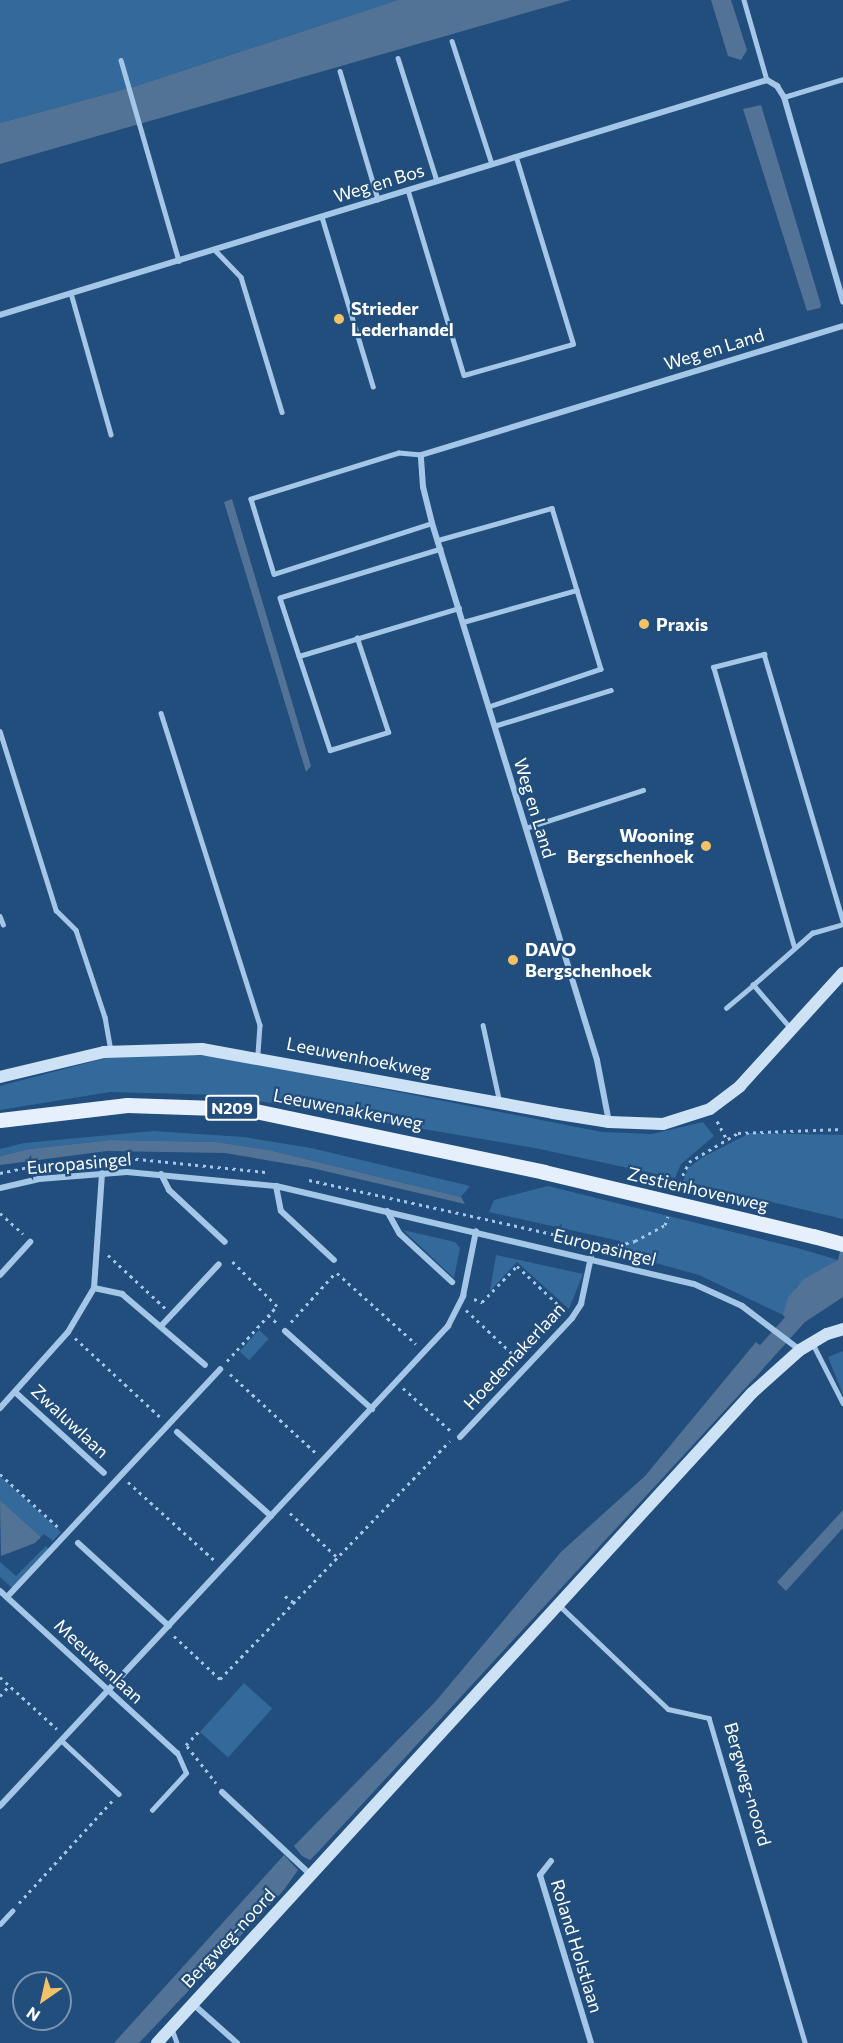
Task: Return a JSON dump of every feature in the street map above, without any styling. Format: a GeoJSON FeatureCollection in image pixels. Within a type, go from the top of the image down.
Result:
{"type":"FeatureCollection","features":[{"type":"Feature","properties":{"kind":"main road","name":"Leeuwenakkerweg"},"geometry":{"type":"LineString","coordinates":[[0,1120],[127,1105],[246,1109],[544,1172]]}},
{"type":"Feature","properties":{"kind":"main road","name":"Zestienhovenweg"},"geometry":{"type":"LineString","coordinates":[[544,1172],[843,1244]]}},
{"type":"Feature","properties":{"kind":"main road","name":"N209"},"geometry":{"type":"LineString","coordinates":[[813,1236],[843,1233]]}},
{"type":"Feature","properties":{"kind":"street"},"geometry":{"type":"LineString","coordinates":[[766,80],[777,86],[784,97],[843,302]]}},
{"type":"Feature","properties":{"kind":"street","name":"Weg en Bos"},"geometry":{"type":"LineString","coordinates":[[0,315],[766,80]]}},
{"type":"Feature","properties":{"kind":"street","name":"Weg en Land"},"geometry":{"type":"LineString","coordinates":[[609,1122],[597,1060],[432,523],[423,487],[421,454],[843,326]]}},
{"type":"Feature","properties":{"kind":"street","name":"Leeuwenhoekweg"},"geometry":{"type":"LineString","coordinates":[[0,1077],[111,1051],[202,1048],[258,1056],[609,1122],[663,1124],[710,1109],[740,1086],[843,973]]}},
{"type":"Feature","properties":{"kind":"street","name":"Europasingel"},"geometry":{"type":"LineString","coordinates":[[0,1188],[39,1179],[102,1173],[161,1173],[276,1186],[591,1257],[694,1284],[724,1297],[762,1319],[800,1350]]}},
{"type":"Feature","properties":{"kind":"street","name":"Zwaluwlaan"},"geometry":{"type":"LineString","coordinates":[[0,1408],[68,1332],[94,1288],[99,1246],[102,1173]]}},
{"type":"Feature","properties":{"kind":"street"},"geometry":{"type":"LineString","coordinates":[[161,1173],[169,1190],[225,1242]]}},
{"type":"Feature","properties":{"kind":"street"},"geometry":{"type":"LineString","coordinates":[[276,1186],[280,1211],[333,1260]]}},
{"type":"Feature","properties":{"kind":"street"},"geometry":{"type":"LineString","coordinates":[[387,1211],[400,1234],[452,1282]]}},
{"type":"Feature","properties":{"kind":"street"},"geometry":{"type":"LineString","coordinates":[[0,1806],[448,1326],[463,1296],[476,1231]]}},
{"type":"Feature","properties":{"kind":"street"},"geometry":{"type":"LineString","coordinates":[[0,1275],[30,1242]]}},
{"type":"Feature","properties":{"kind":"street","name":"Hoedemakerlaan"},"geometry":{"type":"LineString","coordinates":[[460,1437],[572,1318],[581,1304],[591,1257]]}},
{"type":"Feature","properties":{"kind":"street"},"geometry":{"type":"LineString","coordinates":[[162,1325],[219,1264]]}},
{"type":"Feature","properties":{"kind":"street"},"geometry":{"type":"LineString","coordinates":[[94,1288],[122,1293],[162,1325],[205,1365]]}},
{"type":"Feature","properties":{"kind":"street","name":"Bergweg-noord"},"geometry":{"type":"LineString","coordinates":[[157,2043],[308,1872],[560,1606],[752,1393],[800,1350],[843,1329]]}},
{"type":"Feature","properties":{"kind":"street"},"geometry":{"type":"LineString","coordinates":[[285,1331],[372,1409]]}},
{"type":"Feature","properties":{"kind":"street"},"geometry":{"type":"LineString","coordinates":[[7,1597],[220,1369]]}},
{"type":"Feature","properties":{"kind":"street","name":"Zwaluwlaan"},"geometry":{"type":"LineString","coordinates":[[15,1392],[104,1473]]}},
{"type":"Feature","properties":{"kind":"street"},"geometry":{"type":"LineString","coordinates":[[177,1432],[271,1516]]}},
{"type":"Feature","properties":{"kind":"street"},"geometry":{"type":"LineString","coordinates":[[78,1543],[170,1626]]}},
{"type":"Feature","properties":{"kind":"street","name":"Meeuwenlaan"},"geometry":{"type":"LineString","coordinates":[[0,1591],[177,1753]]}},
{"type":"Feature","properties":{"kind":"street"},"geometry":{"type":"LineString","coordinates":[[222,1792],[308,1872]]}},
{"type":"Feature","properties":{"kind":"street","name":"Roland Holstlaan"},"geometry":{"type":"LineString","coordinates":[[550,1861],[540,1875],[591,2043]]}},
{"type":"Feature","properties":{"kind":"street"},"geometry":{"type":"LineString","coordinates":[[192,2004],[237,2043]]}},
{"type":"Feature","properties":{"kind":"lane"},"geometry":{"type":"LineString","coordinates":[[744,0],[766,80]]}},
{"type":"Feature","properties":{"kind":"lane"},"geometry":{"type":"LineString","coordinates":[[452,41],[492,164]]}},
{"type":"Feature","properties":{"kind":"lane"},"geometry":{"type":"LineString","coordinates":[[398,58],[437,181]]}},
{"type":"Feature","properties":{"kind":"lane"},"geometry":{"type":"LineString","coordinates":[[121,60],[180,261]]}},
{"type":"Feature","properties":{"kind":"lane"},"geometry":{"type":"LineString","coordinates":[[340,71],[378,199]]}},
{"type":"Feature","properties":{"kind":"lane"},"geometry":{"type":"LineString","coordinates":[[784,97],[843,79]]}},
{"type":"Feature","properties":{"kind":"lane"},"geometry":{"type":"LineString","coordinates":[[408,190],[464,375],[573,344],[516,157]]}},
{"type":"Feature","properties":{"kind":"lane"},"geometry":{"type":"LineString","coordinates":[[322,217],[373,386]]}},
{"type":"Feature","properties":{"kind":"lane"},"geometry":{"type":"LineString","coordinates":[[215,250],[241,277],[282,412]]}},
{"type":"Feature","properties":{"kind":"lane"},"geometry":{"type":"LineString","coordinates":[[71,294],[111,434]]}},
{"type":"Feature","properties":{"kind":"lane","name":"Weg en Land"},"geometry":{"type":"LineString","coordinates":[[421,454],[399,453],[250,499],[274,574],[432,523]]}},
{"type":"Feature","properties":{"kind":"lane"},"geometry":{"type":"LineString","coordinates":[[438,540],[552,508],[601,669],[489,707]]}},
{"type":"Feature","properties":{"kind":"lane"},"geometry":{"type":"LineString","coordinates":[[357,638],[388,732],[330,750],[280,598],[441,549]]}},
{"type":"Feature","properties":{"kind":"lane"},"geometry":{"type":"LineString","coordinates":[[463,622],[577,590]]}},
{"type":"Feature","properties":{"kind":"lane"},"geometry":{"type":"LineString","coordinates":[[299,656],[459,608]]}},
{"type":"Feature","properties":{"kind":"lane"},"geometry":{"type":"LineString","coordinates":[[726,1008],[812,933],[843,922],[764,654],[714,668],[794,947]]}},
{"type":"Feature","properties":{"kind":"lane"},"geometry":{"type":"LineString","coordinates":[[494,726],[611,690]]}},
{"type":"Feature","properties":{"kind":"lane"},"geometry":{"type":"LineString","coordinates":[[161,713],[260,1025],[258,1056]]}},
{"type":"Feature","properties":{"kind":"lane"},"geometry":{"type":"LineString","coordinates":[[0,731],[56,910],[76,930],[105,1017],[111,1051]]}},
{"type":"Feature","properties":{"kind":"lane"},"geometry":{"type":"LineString","coordinates":[[526,828],[643,790]]}},
{"type":"Feature","properties":{"kind":"lane"},"geometry":{"type":"LineString","coordinates":[[0,916],[3,924]]}},
{"type":"Feature","properties":{"kind":"lane"},"geometry":{"type":"LineString","coordinates":[[753,985],[792,1029]]}},
{"type":"Feature","properties":{"kind":"lane"},"geometry":{"type":"LineString","coordinates":[[483,1025],[500,1103]]}},
{"type":"Feature","properties":{"kind":"lane"},"geometry":{"type":"LineString","coordinates":[[813,1342],[843,1403]]}},
{"type":"Feature","properties":{"kind":"lane","name":"Bergweg-noord"},"geometry":{"type":"LineString","coordinates":[[560,1606],[668,1709],[710,1718],[805,2043]]}},
{"type":"Feature","properties":{"kind":"lane"},"geometry":{"type":"LineString","coordinates":[[63,1738],[119,1794]]}},
{"type":"Feature","properties":{"kind":"lane"},"geometry":{"type":"LineString","coordinates":[[152,1810],[186,1773],[177,1753]]}},
{"type":"Feature","properties":{"kind":"lane"},"geometry":{"type":"LineString","coordinates":[[0,1924],[12,1911]]}},
{"type":"Feature","properties":{"kind":"lane"},"geometry":{"type":"LineString","coordinates":[[172,2027],[177,2043]]}},
{"type":"Feature","properties":{"kind":"path"},"geometry":{"type":"LineString","coordinates":[[710,1109],[726,1138]]}},
{"type":"Feature","properties":{"kind":"path"},"geometry":{"type":"LineString","coordinates":[[0,1213],[30,1242]]}},
{"type":"Feature","properties":{"kind":"path"},"geometry":{"type":"LineString","coordinates":[[99,1246],[173,1315]]}},
{"type":"Feature","properties":{"kind":"path"},"geometry":{"type":"LineString","coordinates":[[225,1255],[277,1306],[222,1366],[324,1460]]}},
{"type":"Feature","properties":{"kind":"path"},"geometry":{"type":"LineString","coordinates":[[333,1260],[332,1267],[337,1273],[425,1353]]}},
{"type":"Feature","properties":{"kind":"path"},"geometry":{"type":"LineString","coordinates":[[463,1296],[482,1302],[517,1266],[572,1318]]}},
{"type":"Feature","properties":{"kind":"path"},"geometry":{"type":"LineString","coordinates":[[285,1331],[337,1273]]}},
{"type":"Feature","properties":{"kind":"path"},"geometry":{"type":"LineString","coordinates":[[460,1304],[526,1366]]}},
{"type":"Feature","properties":{"kind":"path"},"geometry":{"type":"LineString","coordinates":[[68,1332],[168,1424]]}},
{"type":"Feature","properties":{"kind":"path"},"geometry":{"type":"LineString","coordinates":[[170,1626],[173,1635],[220,1679],[408,1481],[457,1437],[397,1382]]}},
{"type":"Feature","properties":{"kind":"path"},"geometry":{"type":"LineString","coordinates":[[0,1474],[66,1534]]}},
{"type":"Feature","properties":{"kind":"path"},"geometry":{"type":"LineString","coordinates":[[120,1475],[222,1568]]}},
{"type":"Feature","properties":{"kind":"path"},"geometry":{"type":"LineString","coordinates":[[282,1505],[336,1557]]}},
{"type":"Feature","properties":{"kind":"path"},"geometry":{"type":"LineString","coordinates":[[285,1596],[293,1602]]}},
{"type":"Feature","properties":{"kind":"path"},"geometry":{"type":"LineString","coordinates":[[0,1677],[63,1738]]}},
{"type":"Feature","properties":{"kind":"path"},"geometry":{"type":"LineString","coordinates":[[0,1695],[9,1686]]}},
{"type":"Feature","properties":{"kind":"path"},"geometry":{"type":"LineString","coordinates":[[177,1753],[199,1731]]}},
{"type":"Feature","properties":{"kind":"path"},"geometry":{"type":"LineString","coordinates":[[186,1745],[222,1792]]}},
{"type":"Feature","properties":{"kind":"path"},"geometry":{"type":"LineString","coordinates":[[12,1911],[119,1794]]}},
{"type":"Feature","properties":{"kind":"shaded area"},"geometry":{"type":"Polygon","coordinates":[[[0,0],[398,0],[136,86],[0,123],[0,0]]]}},
{"type":"Feature","properties":{"kind":"shaded area"},"geometry":{"type":"Polygon","coordinates":[[[398,0],[571,0],[0,164],[0,123],[136,86],[398,0]]]}},
{"type":"Feature","properties":{"kind":"shaded area"},"geometry":{"type":"Polygon","coordinates":[[[711,0],[731,0],[747,50],[741,60],[728,56],[711,0]]]}},
{"type":"Feature","properties":{"kind":"shaded area"},"geometry":{"type":"Polygon","coordinates":[[[761,105],[820,308],[807,311],[743,109],[761,105]]]}},
{"type":"Feature","properties":{"kind":"shaded area"},"geometry":{"type":"Polygon","coordinates":[[[232,499],[311,766],[306,772],[224,502],[232,499]]]}},
{"type":"Feature","properties":{"kind":"shaded area"},"geometry":{"type":"Polygon","coordinates":[[[155,1054],[214,1056],[602,1132],[652,1134],[703,1122],[714,1136],[681,1164],[675,1178],[535,1148],[223,1095],[110,1092],[0,1110],[0,1086],[106,1058],[155,1054]]]}},
{"type":"Feature","properties":{"kind":"shaded area"},"geometry":{"type":"Polygon","coordinates":[[[153,1131],[244,1137],[311,1148],[470,1186],[461,1197],[269,1150],[216,1142],[110,1140],[29,1149],[0,1156],[0,1149],[24,1143],[153,1131]]]}},
{"type":"Feature","properties":{"kind":"shaded area"},"geometry":{"type":"Polygon","coordinates":[[[750,1133],[843,1135],[843,1219],[683,1181],[688,1168],[703,1157],[750,1133]]]}},
{"type":"Feature","properties":{"kind":"shaded area"},"geometry":{"type":"Polygon","coordinates":[[[110,1140],[216,1142],[269,1150],[461,1197],[465,1204],[312,1168],[225,1153],[107,1151],[0,1165],[0,1156],[29,1149],[110,1140]]]}},
{"type":"Feature","properties":{"kind":"shaded area"},"geometry":{"type":"Polygon","coordinates":[[[548,1186],[838,1260],[796,1287],[783,1315],[699,1275],[623,1254],[620,1241],[489,1212],[494,1200],[548,1186]]]}},
{"type":"Feature","properties":{"kind":"shaded area"},"geometry":{"type":"Polygon","coordinates":[[[403,1230],[455,1242],[460,1248],[454,1278],[403,1230]]]}},
{"type":"Feature","properties":{"kind":"shaded area"},"geometry":{"type":"Polygon","coordinates":[[[843,1238],[843,1297],[805,1322],[789,1322],[783,1315],[788,1297],[804,1279],[838,1260],[843,1238]]]}},
{"type":"Feature","properties":{"kind":"shaded area"},"geometry":{"type":"Polygon","coordinates":[[[496,1255],[583,1274],[569,1309],[517,1262],[490,1291],[496,1255]]]}},
{"type":"Feature","properties":{"kind":"shaded area"},"geometry":{"type":"Polygon","coordinates":[[[259,1330],[269,1339],[249,1360],[240,1352],[259,1330]]]}},
{"type":"Feature","properties":{"kind":"shaded area"},"geometry":{"type":"Polygon","coordinates":[[[756,1342],[764,1349],[762,1370],[319,1851],[310,1860],[302,1856],[294,1846],[435,1702],[561,1552],[645,1476],[756,1342]]]}},
{"type":"Feature","properties":{"kind":"shaded area"},"geometry":{"type":"Polygon","coordinates":[[[843,1351],[843,1395],[828,1357],[843,1351]]]}},
{"type":"Feature","properties":{"kind":"shaded area"},"geometry":{"type":"Polygon","coordinates":[[[0,1476],[61,1532],[53,1541],[44,1534],[41,1537],[0,1500],[0,1476]]]}},
{"type":"Feature","properties":{"kind":"shaded area"},"geometry":{"type":"Polygon","coordinates":[[[0,1500],[41,1537],[35,1543],[1,1556],[0,1500]]]}},
{"type":"Feature","properties":{"kind":"shaded area"},"geometry":{"type":"Polygon","coordinates":[[[843,1510],[843,1528],[786,1591],[777,1582],[843,1510]]]}},
{"type":"Feature","properties":{"kind":"shaded area"},"geometry":{"type":"Polygon","coordinates":[[[46,1546],[49,1549],[12,1588],[0,1577],[0,1562],[16,1576],[46,1546]]]}},
{"type":"Feature","properties":{"kind":"shaded area"},"geometry":{"type":"Polygon","coordinates":[[[244,1683],[272,1708],[228,1757],[200,1732],[244,1683]]]}},
{"type":"Feature","properties":{"kind":"shaded area"},"geometry":{"type":"Polygon","coordinates":[[[284,1855],[298,1870],[283,1891],[139,2043],[114,2043],[284,1855]]]}},
{"type":"Feature","properties":{"kind":"waterway"},"geometry":{"type":"LineString","coordinates":[[748,1372],[810,1303]]}},
{"type":"Feature","properties":{"kind":"place","name":"Strieder Lederhandel"},"geometry":{"type":"Point","coordinates":[339,319]}},
{"type":"Feature","properties":{"kind":"place","name":"Praxis"},"geometry":{"type":"Point","coordinates":[644,624]}},
{"type":"Feature","properties":{"kind":"place","name":"Wooning Bergschenhoek"},"geometry":{"type":"Point","coordinates":[706,846]}},
{"type":"Feature","properties":{"kind":"place","name":"DAVO Bergschenhoek"},"geometry":{"type":"Point","coordinates":[513,960]}}]}
